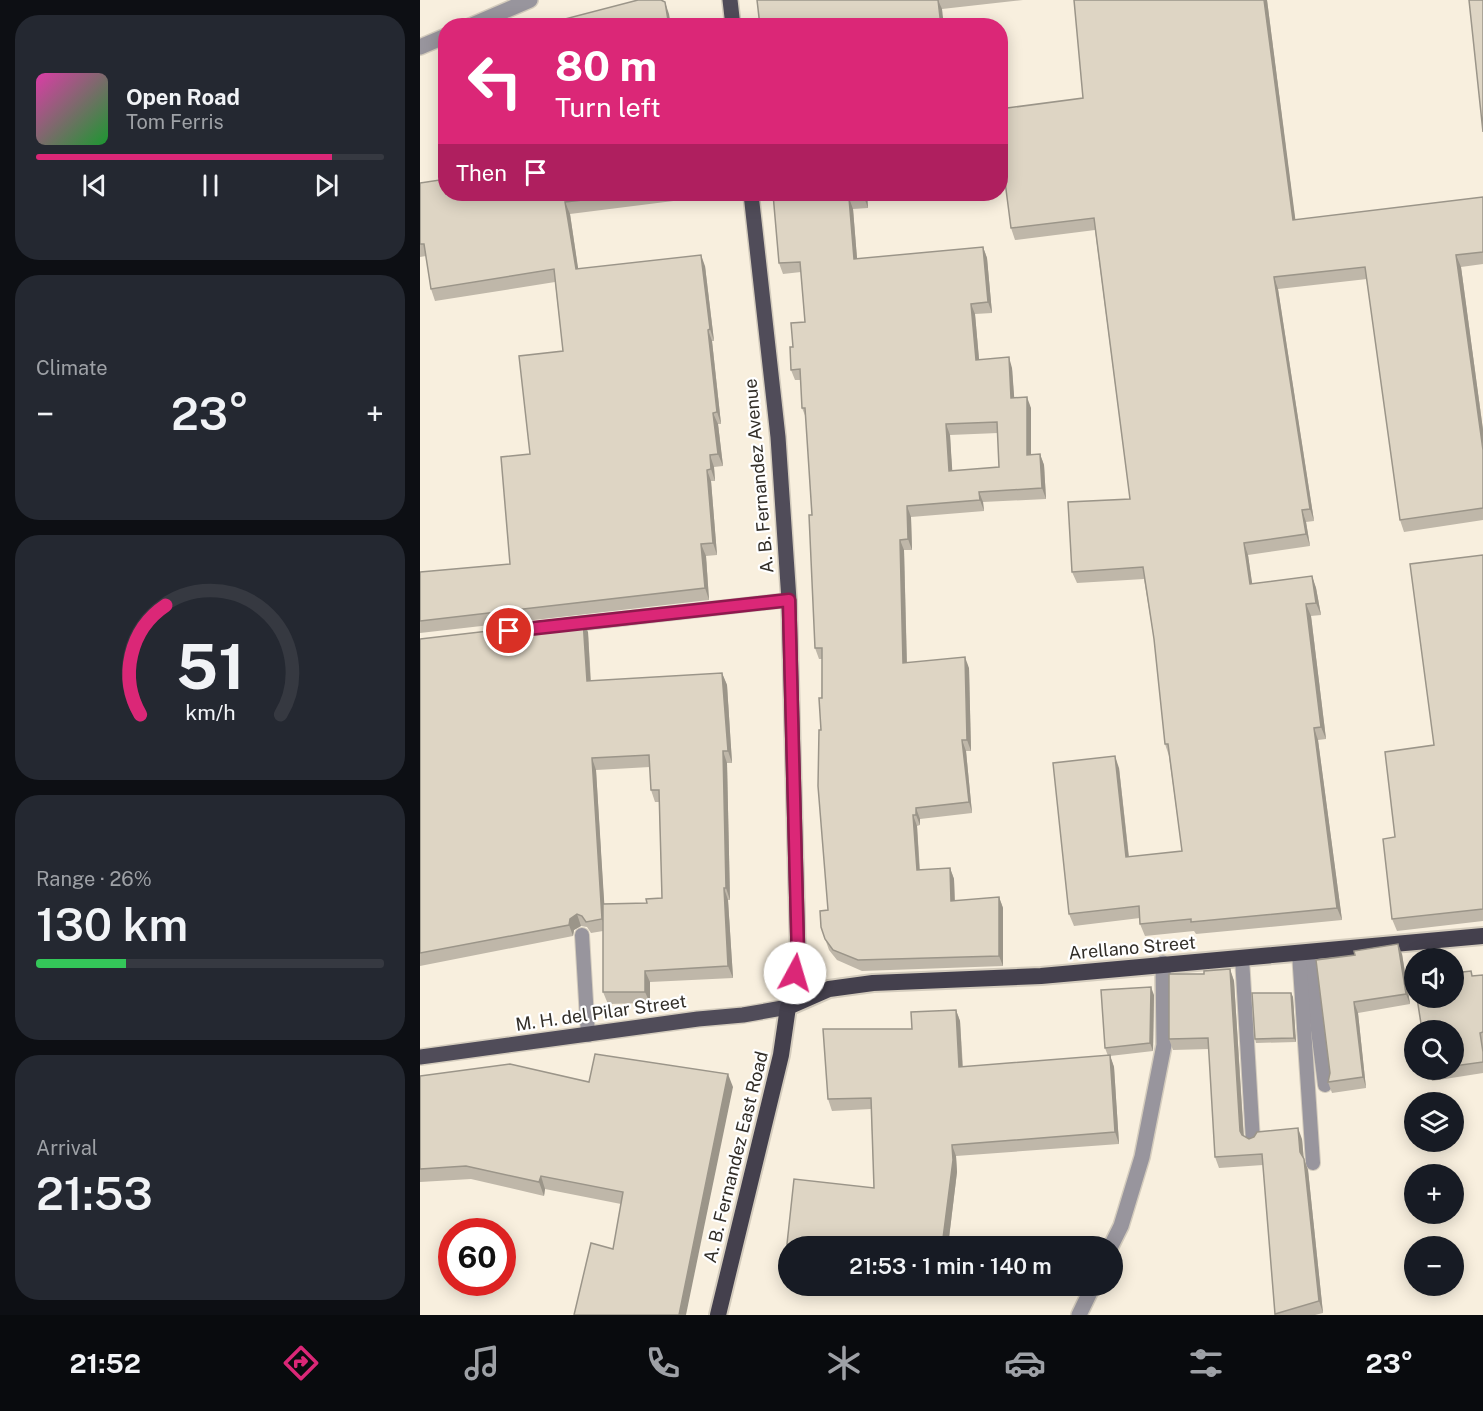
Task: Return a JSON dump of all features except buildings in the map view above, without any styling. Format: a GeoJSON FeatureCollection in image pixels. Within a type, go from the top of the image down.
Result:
{"type":"FeatureCollection","features":[{"type":"Feature","properties":{"kind":"highway","name":"Arellano Street"},"geometry":{"type":"LineString","coordinates":[[788,1007],[829,989],[873,983],[1041,976],[1163,963],[1303,953],[1483,936]]}},
{"type":"Feature","properties":{"kind":"highway","name":"A. B. Fernandez East Road"},"geometry":{"type":"LineString","coordinates":[[718,1315],[781,1055],[788,1007]]}},
{"type":"Feature","properties":{"kind":"main road"},"geometry":{"type":"LineString","coordinates":[[730,0],[732,18]]}},
{"type":"Feature","properties":{"kind":"main road","name":"A. B. Fernandez Avenue"},"geometry":{"type":"LineString","coordinates":[[752,201],[778,437],[789,600],[798,957],[788,1007]]}},
{"type":"Feature","properties":{"kind":"main road","name":"M. H. del Pilar Street"},"geometry":{"type":"LineString","coordinates":[[420,1057],[698,1019],[743,1015],[788,1007]]}},
{"type":"Feature","properties":{"kind":"street"},"geometry":{"type":"LineString","coordinates":[[488,18],[530,0]]}},
{"type":"Feature","properties":{"kind":"street"},"geometry":{"type":"LineString","coordinates":[[420,47],[438,39]]}},
{"type":"Feature","properties":{"kind":"street"},"geometry":{"type":"LineString","coordinates":[[1116,1236],[1142,1156],[1164,1045],[1163,963]]}},
{"type":"Feature","properties":{"kind":"street"},"geometry":{"type":"LineString","coordinates":[[1079,1315],[1088,1296]]}},
{"type":"Feature","properties":{"kind":"lane"},"geometry":{"type":"LineString","coordinates":[[550,627],[789,600]]}},
{"type":"Feature","properties":{"kind":"lane"},"geometry":{"type":"LineString","coordinates":[[582,935],[588,1035]]}},
{"type":"Feature","properties":{"kind":"lane"},"geometry":{"type":"LineString","coordinates":[[1303,953],[1325,1085]]}},
{"type":"Feature","properties":{"kind":"lane"},"geometry":{"type":"LineString","coordinates":[[1303,953],[1313,1163]]}},
{"type":"Feature","properties":{"kind":"lane"},"geometry":{"type":"LineString","coordinates":[[1242,958],[1252,1141]]}},
{"type":"Feature","properties":{"kind":"route"},"geometry":{"type":"LineString","coordinates":[[509,631],[789,600],[798,957],[795,973]]}}]}
